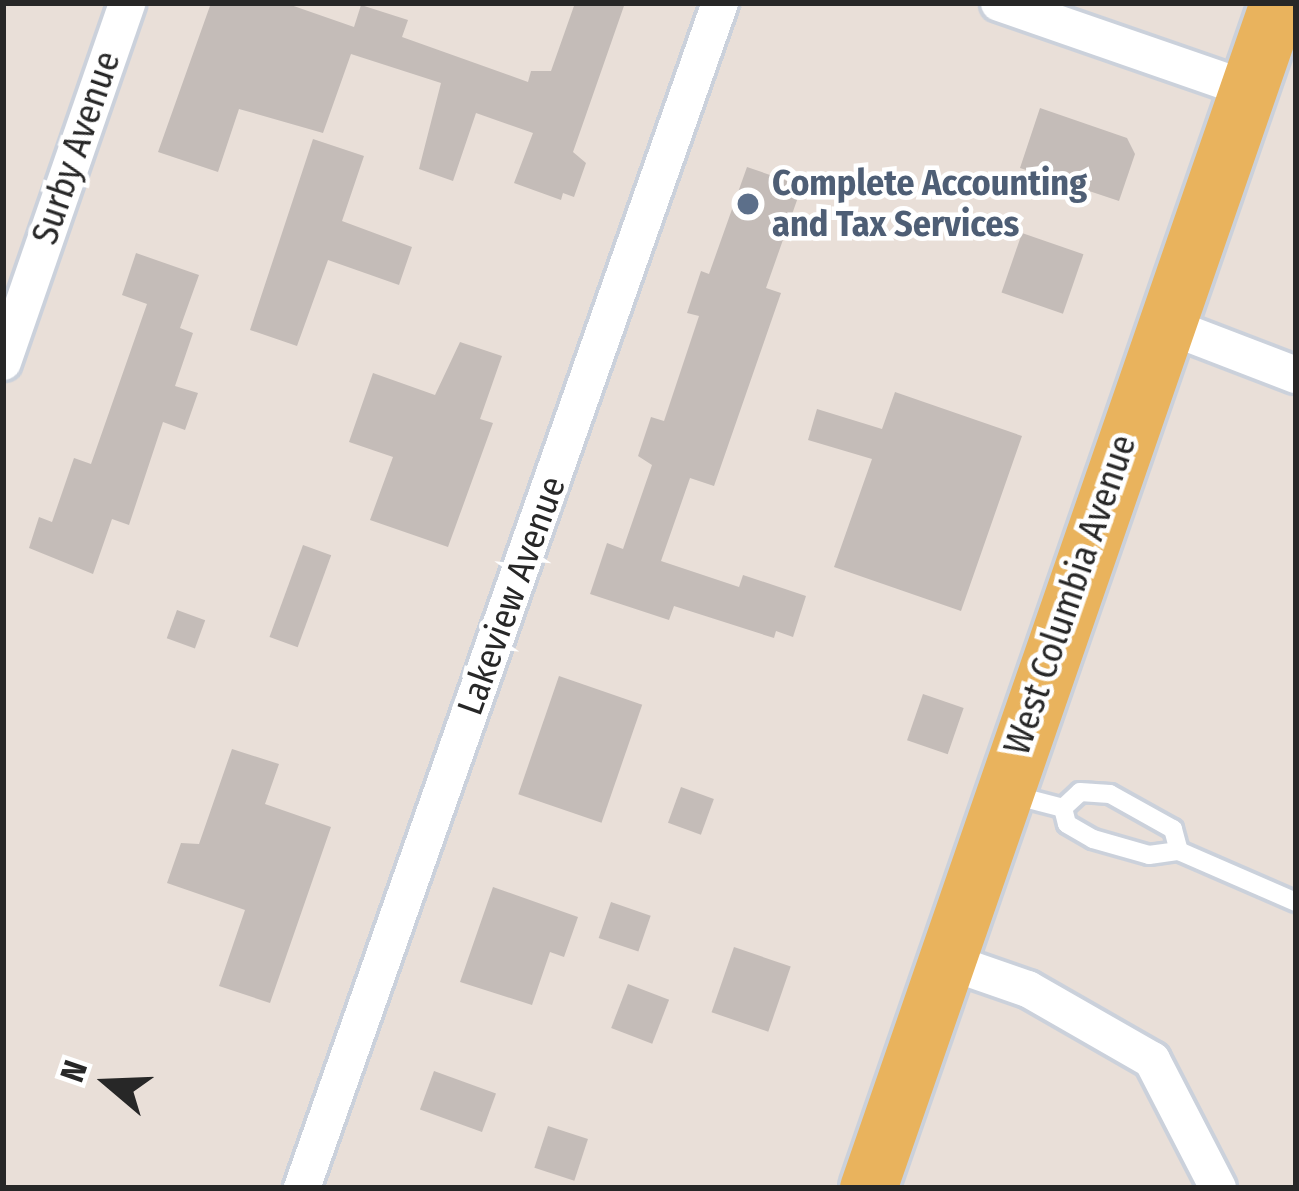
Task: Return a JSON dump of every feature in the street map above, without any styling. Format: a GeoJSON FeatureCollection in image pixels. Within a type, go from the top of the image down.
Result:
{"type":"FeatureCollection","features":[{"type":"Feature","properties":{"kind":"main road","name":"West Columbia Avenue"},"geometry":{"type":"LineString","coordinates":[[868,1188],[1278,3]]}},
{"type":"Feature","properties":{"kind":"street","name":"Surby Avenue"},"geometry":{"type":"LineString","coordinates":[[3,362],[127,3]]}},
{"type":"Feature","properties":{"kind":"street","name":"Lakeview Avenue"},"geometry":{"type":"LineString","coordinates":[[302,1188],[720,3]]}},
{"type":"Feature","properties":{"kind":"street"},"geometry":{"type":"LineString","coordinates":[[1005,4],[1247,89]]}},
{"type":"Feature","properties":{"kind":"street"},"geometry":{"type":"LineString","coordinates":[[1163,325],[1296,375]]}},
{"type":"Feature","properties":{"kind":"street"},"geometry":{"type":"LineString","coordinates":[[947,961],[1028,989],[1152,1060],[1218,1188]]}},
{"type":"Feature","properties":{"kind":"lane"},"geometry":{"type":"LineString","coordinates":[[1063,808],[1080,792],[1110,794],[1173,829],[1179,851]]}},
{"type":"Feature","properties":{"kind":"lane"},"geometry":{"type":"LineString","coordinates":[[1004,793],[1063,808]]}},
{"type":"Feature","properties":{"kind":"lane"},"geometry":{"type":"LineString","coordinates":[[1063,808],[1066,824],[1093,839],[1149,856],[1179,851],[1296,902]]}},
{"type":"Feature","properties":{"kind":"building"},"geometry":{"type":"Polygon","coordinates":[[[211,3],[285,3],[354,27],[361,5],[408,20],[402,37],[528,82],[531,71],[551,71],[575,3],[625,3],[573,152],[586,163],[574,197],[563,193],[561,200],[514,183],[533,133],[476,113],[453,181],[419,169],[441,83],[351,54],[323,133],[239,109],[218,172],[158,152],[211,3]]]}},
{"type":"Feature","properties":{"kind":"building"},"geometry":{"type":"Polygon","coordinates":[[[1040,108],[1127,138],[1135,154],[1119,201],[1020,168],[1040,108]]]}},
{"type":"Feature","properties":{"kind":"building"},"geometry":{"type":"Polygon","coordinates":[[[313,139],[364,156],[342,221],[412,247],[399,285],[328,260],[297,346],[250,330],[313,139]]]}},
{"type":"Feature","properties":{"kind":"building"},"geometry":{"type":"Polygon","coordinates":[[[747,167],[802,186],[766,288],[781,293],[714,486],[690,478],[661,561],[739,587],[743,575],[806,596],[793,637],[776,631],[774,638],[674,606],[669,620],[590,594],[607,543],[623,549],[652,465],[638,456],[651,417],[664,421],[699,316],[687,313],[701,271],[709,274],[747,167]]]}},
{"type":"Feature","properties":{"kind":"building"},"geometry":{"type":"Polygon","coordinates":[[[1022,233],[1083,254],[1063,314],[1001,293],[1022,233]]]}},
{"type":"Feature","properties":{"kind":"building"},"geometry":{"type":"Polygon","coordinates":[[[136,253],[199,275],[180,328],[193,333],[175,386],[198,393],[185,430],[163,422],[129,525],[112,519],[93,574],[29,548],[39,517],[52,522],[74,458],[91,464],[147,304],[122,295],[136,253]]]}},
{"type":"Feature","properties":{"kind":"building"},"geometry":{"type":"Polygon","coordinates":[[[460,342],[502,356],[480,419],[493,423],[448,547],[370,520],[393,457],[349,442],[373,373],[435,395],[460,342]]]}},
{"type":"Feature","properties":{"kind":"building"},"geometry":{"type":"Polygon","coordinates":[[[895,392],[1022,436],[961,611],[834,567],[872,459],[808,440],[817,409],[882,429],[895,392]]]}},
{"type":"Feature","properties":{"kind":"building"},"geometry":{"type":"Polygon","coordinates":[[[303,545],[331,555],[298,647],[269,637],[303,545]]]}},
{"type":"Feature","properties":{"kind":"building"},"geometry":{"type":"Polygon","coordinates":[[[177,610],[205,620],[195,648],[167,638],[177,610]]]}},
{"type":"Feature","properties":{"kind":"building"},"geometry":{"type":"Polygon","coordinates":[[[559,676],[642,705],[602,823],[518,794],[559,676]]]}},
{"type":"Feature","properties":{"kind":"building"},"geometry":{"type":"Polygon","coordinates":[[[923,694],[964,708],[948,754],[907,740],[923,694]]]}},
{"type":"Feature","properties":{"kind":"building"},"geometry":{"type":"Polygon","coordinates":[[[232,749],[279,764],[265,804],[331,827],[270,1003],[219,986],[245,910],[167,883],[181,843],[199,844],[232,749]]]}},
{"type":"Feature","properties":{"kind":"building"},"geometry":{"type":"Polygon","coordinates":[[[681,787],[714,799],[701,835],[668,823],[681,787]]]}},
{"type":"Feature","properties":{"kind":"building"},"geometry":{"type":"Polygon","coordinates":[[[493,887],[578,917],[564,957],[550,952],[532,1005],[460,982],[493,887]]]}},
{"type":"Feature","properties":{"kind":"building"},"geometry":{"type":"Polygon","coordinates":[[[611,902],[651,916],[638,952],[599,938],[611,902]]]}},
{"type":"Feature","properties":{"kind":"building"},"geometry":{"type":"Polygon","coordinates":[[[734,947],[791,967],[768,1032],[712,1012],[734,947]]]}},
{"type":"Feature","properties":{"kind":"building"},"geometry":{"type":"Polygon","coordinates":[[[628,984],[669,1000],[652,1044],[611,1028],[628,984]]]}},
{"type":"Feature","properties":{"kind":"building"},"geometry":{"type":"Polygon","coordinates":[[[434,1071],[496,1094],[482,1132],[420,1110],[434,1071]]]}},
{"type":"Feature","properties":{"kind":"building"},"geometry":{"type":"Polygon","coordinates":[[[548,1126],[588,1139],[574,1181],[534,1168],[548,1126]]]}},
{"type":"Feature","properties":{"kind":"place","name":"Complete Accounting and Tax Services"},"geometry":{"type":"Point","coordinates":[748,204]}}]}
